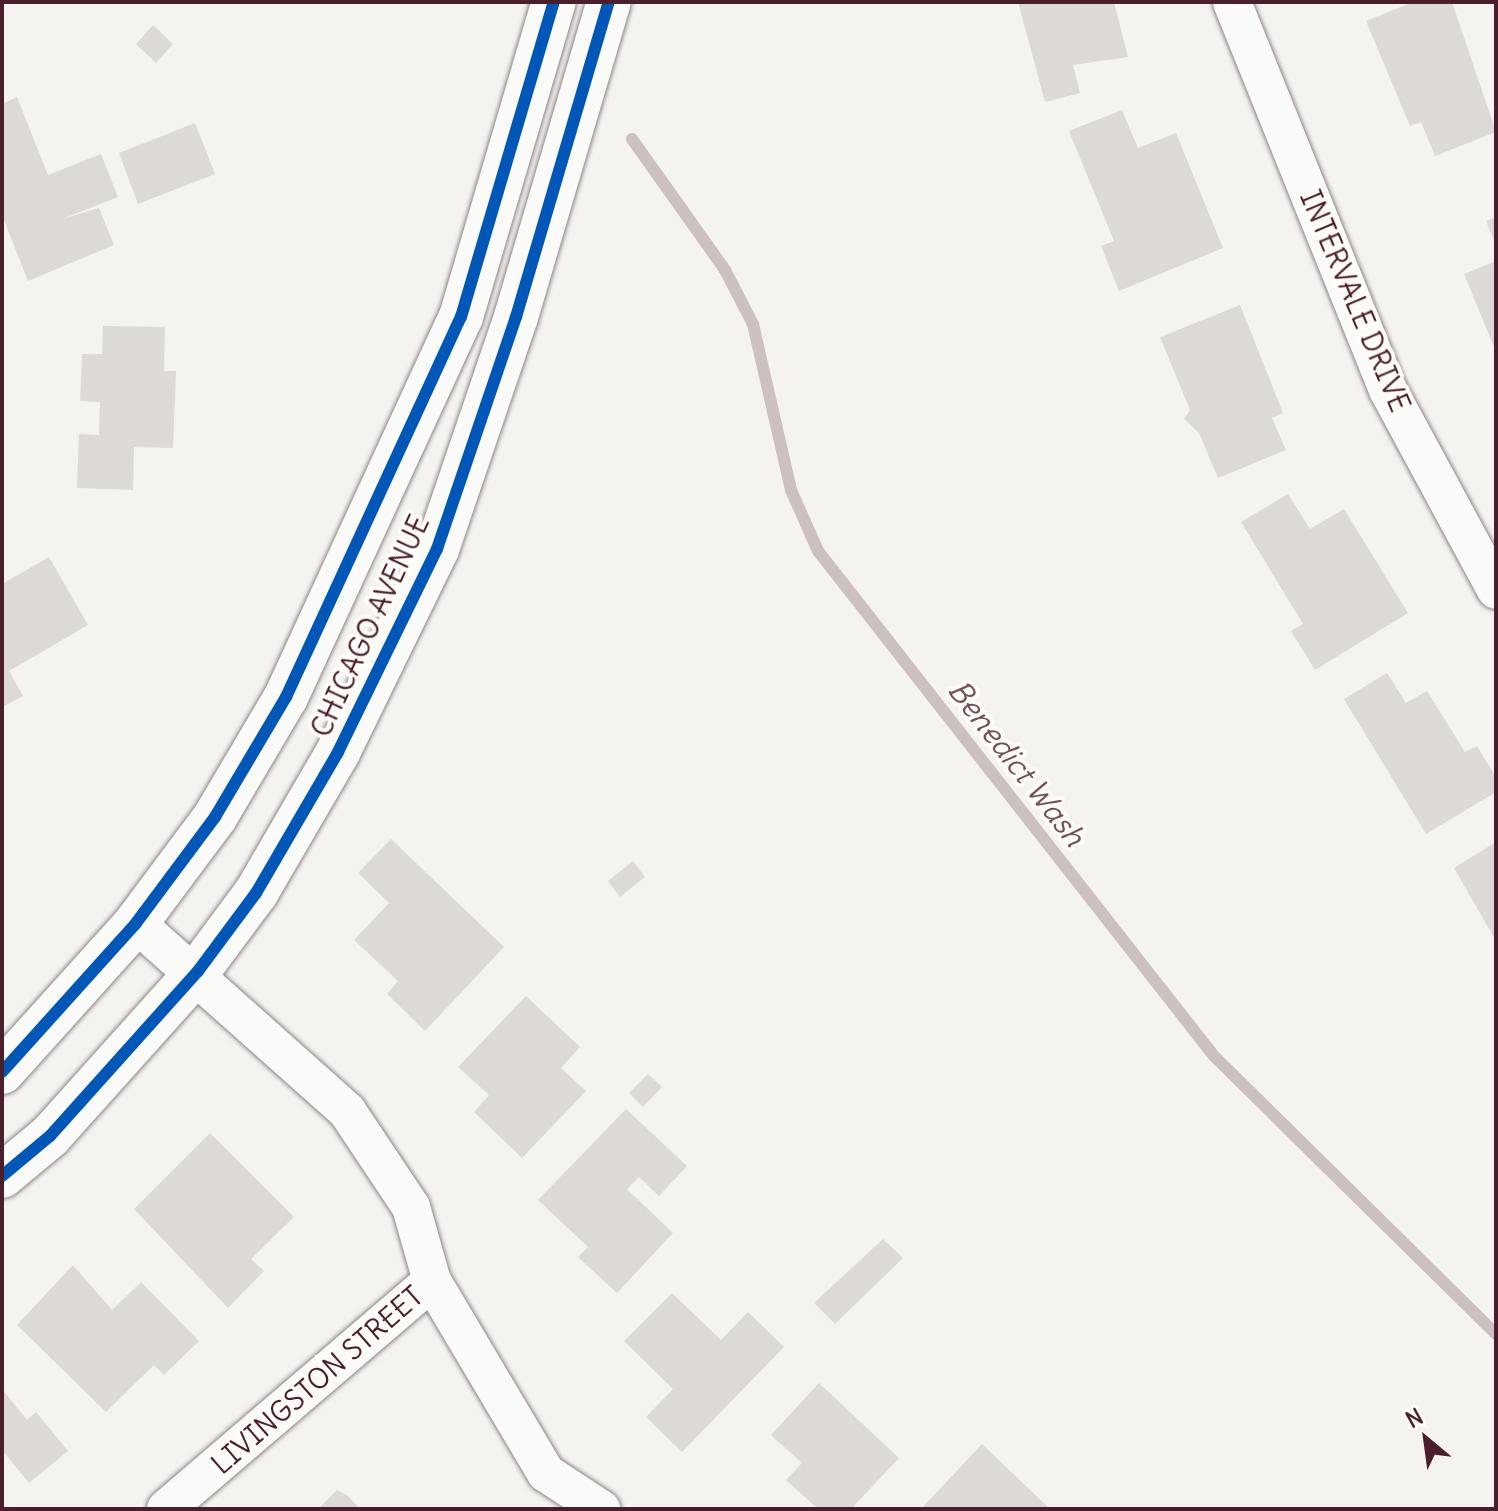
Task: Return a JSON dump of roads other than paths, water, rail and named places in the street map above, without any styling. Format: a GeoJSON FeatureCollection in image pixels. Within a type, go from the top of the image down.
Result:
{"type":"FeatureCollection","features":[{"type":"Feature","properties":{"kind":"main road","name":"CHICAGO AVENUE"},"geometry":{"type":"LineString","coordinates":[[2,1072],[136,923],[215,817],[275,715],[376,511],[461,317],[554,2]]}},
{"type":"Feature","properties":{"kind":"main road","name":"CHICAGO AVENUE"},"geometry":{"type":"LineString","coordinates":[[2,1176],[50,1136],[198,971],[256,893],[338,752],[437,549],[516,317],[609,2]]}},
{"type":"Feature","properties":{"kind":"street","name":"INTERVALE DRIVE"},"geometry":{"type":"LineString","coordinates":[[1232,2],[1388,390],[1490,567]]}},
{"type":"Feature","properties":{"kind":"street"},"geometry":{"type":"LineString","coordinates":[[136,923],[198,971],[347,1111],[411,1207],[432,1281],[546,1473],[601,1509]]}},
{"type":"Feature","properties":{"kind":"street","name":"LIVINGSTON STREET"},"geometry":{"type":"LineString","coordinates":[[166,1509],[432,1281]]}},
{"type":"Feature","properties":{"kind":"waterway","name":"Benedict Wash"},"geometry":{"type":"LineString","coordinates":[[632,139],[725,270],[753,324],[791,490],[818,551],[1214,1056],[1496,1334]]}}]}
